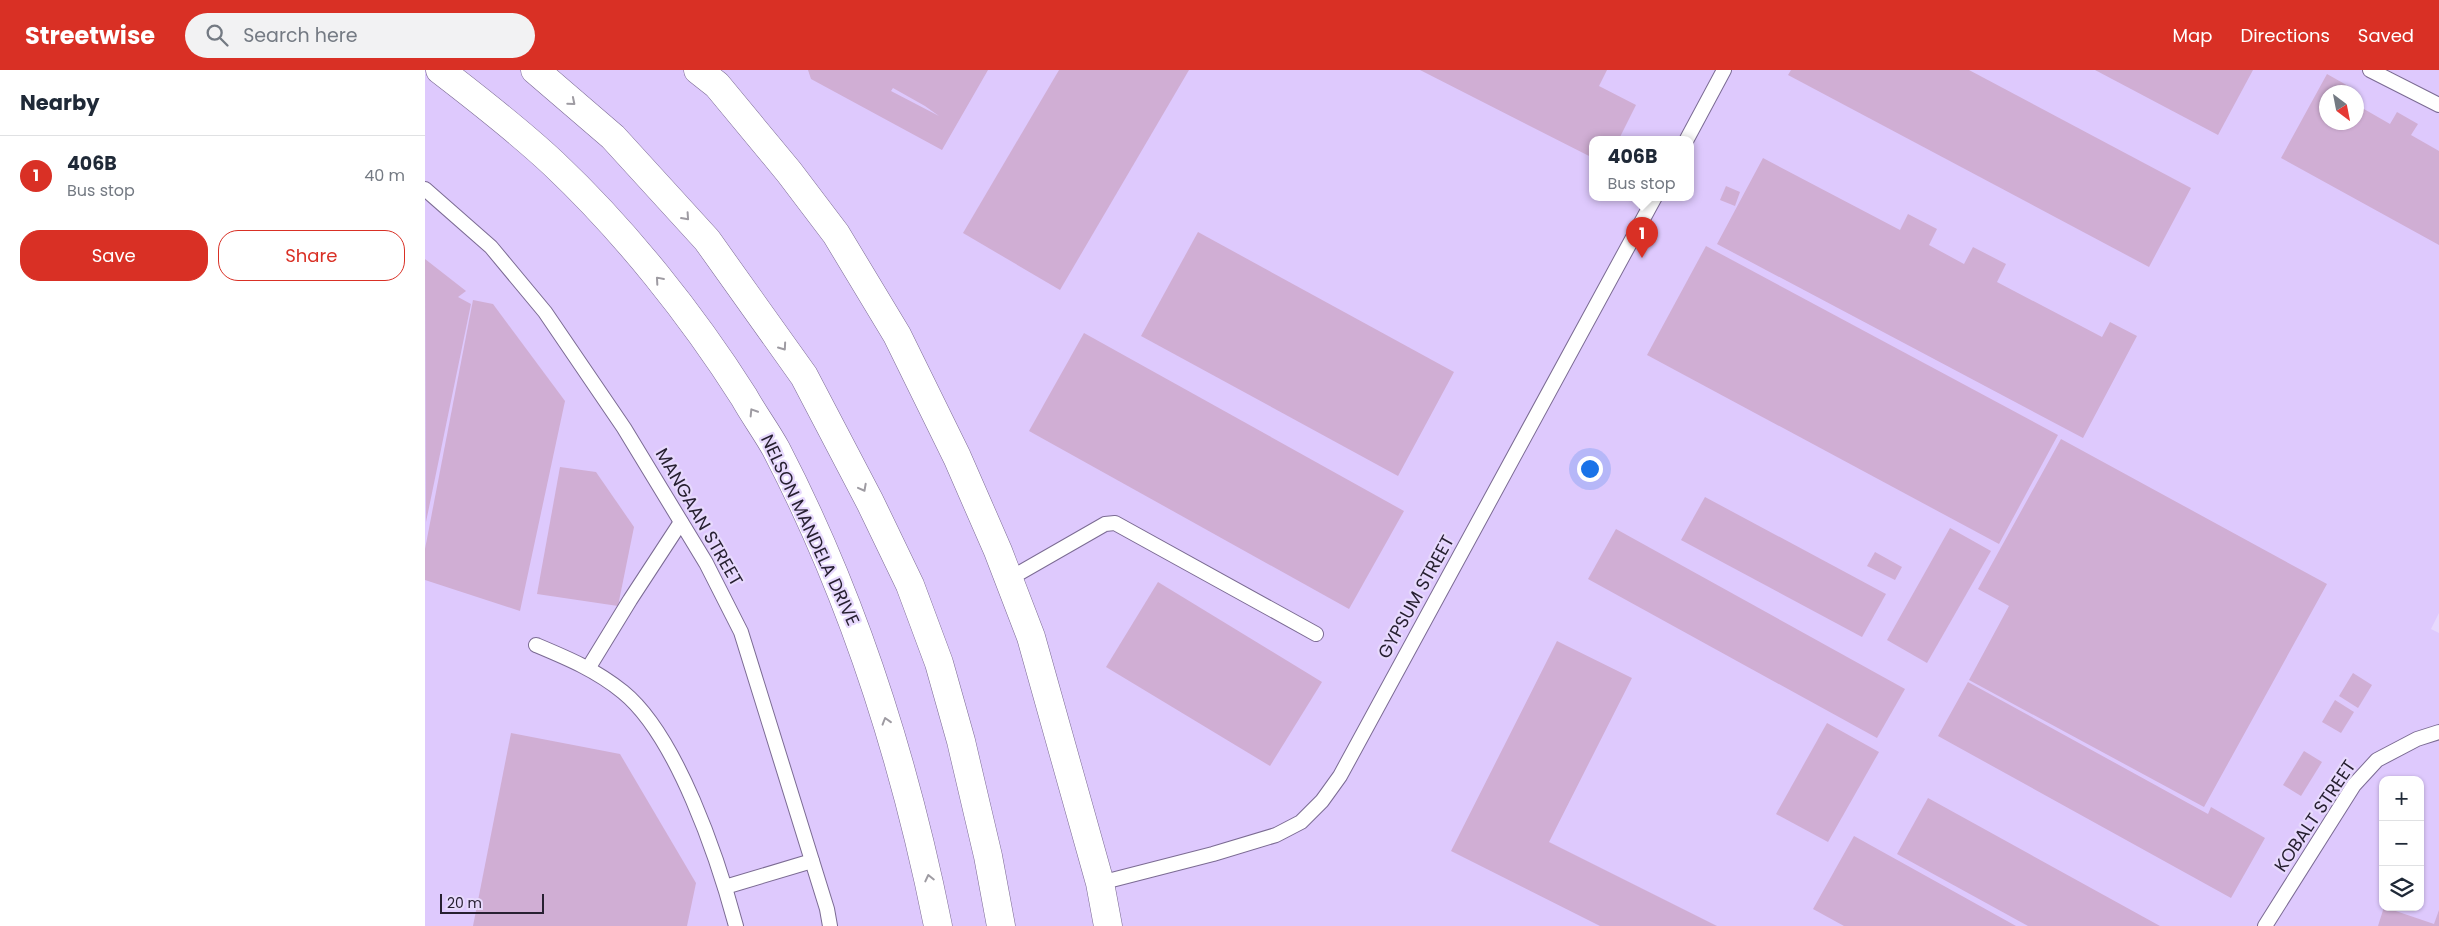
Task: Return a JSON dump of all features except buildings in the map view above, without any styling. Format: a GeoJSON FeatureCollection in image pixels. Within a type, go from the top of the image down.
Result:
{"type":"FeatureCollection","features":[{"type":"Feature","properties":{"kind":"main road","name":"NELSON MANDELA DRIVE"},"geometry":{"type":"LineString","coordinates":[[440,70],[554,164],[613,226],[676,299],[726,370],[775,448],[826,556],[863,649],[904,777],[938,926]]}},
{"type":"Feature","properties":{"kind":"main road"},"geometry":{"type":"LineString","coordinates":[[535,70],[613,136],[707,240],[804,376],[870,502],[906,576],[939,663],[961,741],[986,846],[1001,926]]}},
{"type":"Feature","properties":{"kind":"main road"},"geometry":{"type":"LineString","coordinates":[[713,75],[836,234],[897,335],[957,457],[1009,579],[1031,637],[1100,883],[1108,926]]}},
{"type":"Feature","properties":{"kind":"lane"},"geometry":{"type":"LineString","coordinates":[[1689,136],[1724,70]]}},
{"type":"Feature","properties":{"kind":"lane"},"geometry":{"type":"LineString","coordinates":[[2370,70],[2439,105]]}},
{"type":"Feature","properties":{"kind":"lane","name":"MANGAAN STREET"},"geometry":{"type":"LineString","coordinates":[[425,189],[491,248],[545,312],[624,428],[706,563],[741,632],[813,861],[830,926]]}},
{"type":"Feature","properties":{"kind":"lane","name":"GYPSUM STREET"},"geometry":{"type":"LineString","coordinates":[[1100,883],[1213,854],[1276,835],[1301,822],[1322,801],[1345,767],[1653,201]]}},
{"type":"Feature","properties":{"kind":"lane"},"geometry":{"type":"LineString","coordinates":[[589,667],[629,600],[681,522]]}},
{"type":"Feature","properties":{"kind":"lane"},"geometry":{"type":"LineString","coordinates":[[1009,579],[1105,524],[1115,523],[1316,634]]}},
{"type":"Feature","properties":{"kind":"lane"},"geometry":{"type":"LineString","coordinates":[[536,646],[589,667],[624,692],[650,720],[697,809],[725,887],[736,926]]}},
{"type":"Feature","properties":{"kind":"lane","name":"KOBALT STREET"},"geometry":{"type":"LineString","coordinates":[[2265,926],[2354,785],[2377,760],[2417,739],[2439,732]]}},
{"type":"Feature","properties":{"kind":"lane"},"geometry":{"type":"LineString","coordinates":[[725,887],[813,861]]}},
{"type":"Feature","properties":{"kind":"shaded area"},"geometry":{"type":"Polygon","coordinates":[[[425,70],[2439,70],[2439,613],[2431,629],[2439,633],[2439,926],[425,926],[425,70]]]}},
{"type":"Feature","properties":{"kind":"place","name":"406B"},"geometry":{"type":"Point","coordinates":[1642,258]}}]}
